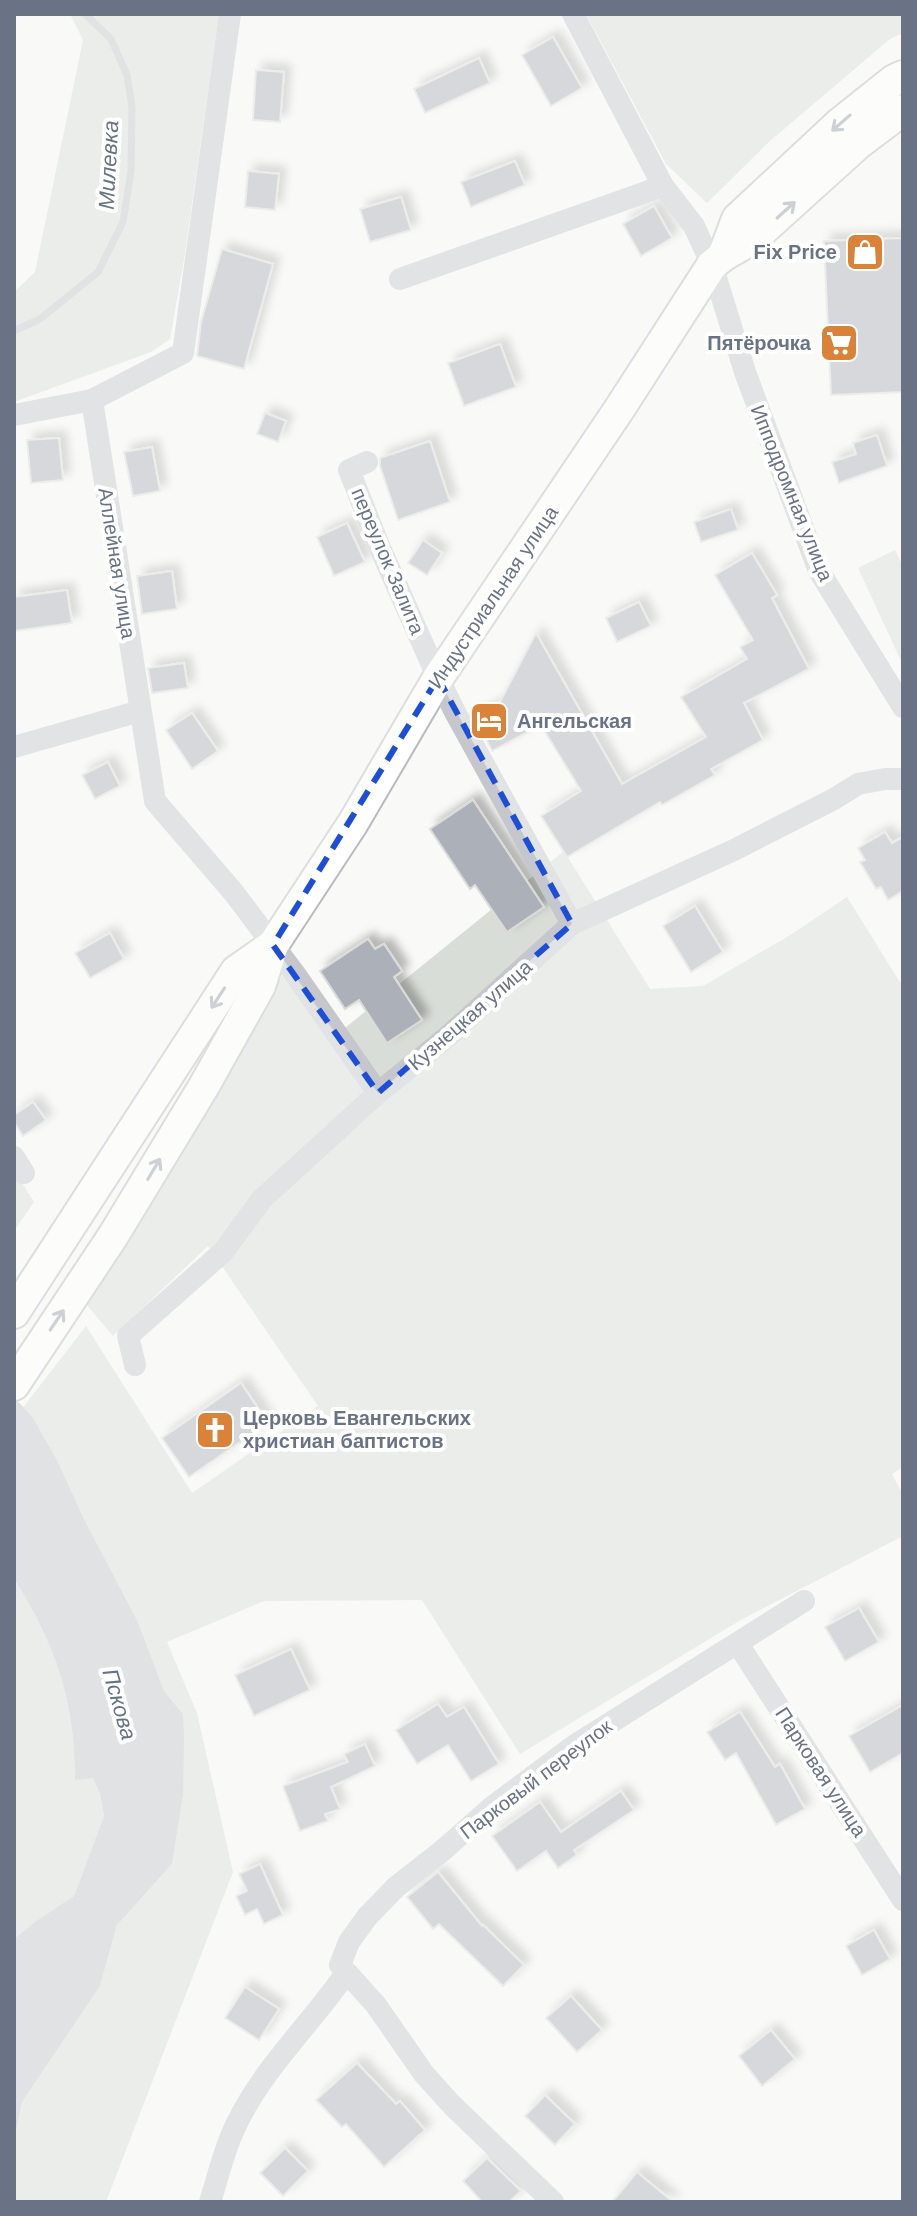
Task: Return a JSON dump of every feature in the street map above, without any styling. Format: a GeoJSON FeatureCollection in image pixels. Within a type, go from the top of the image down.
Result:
{"type":"FeatureCollection","features":[{"type":"Feature","properties":{"kind":"street"},"geometry":{"type":"LineString","coordinates":[[14,415],[92,400],[183,353],[230,14]]}},
{"type":"Feature","properties":{"kind":"street","name":"Ипподромная улица"},"geometry":{"type":"LineString","coordinates":[[573,14],[663,186],[718,260],[745,372],[819,571],[903,707]]}},
{"type":"Feature","properties":{"kind":"street","name":"Индустриальная улица"},"geometry":{"type":"LineString","coordinates":[[14,1385],[113,1236],[204,1086],[260,986],[273,945],[353,823],[438,678],[718,260],[737,219],[840,123],[903,76]]}},
{"type":"Feature","properties":{"kind":"street","name":"Индустриальная улица"},"geometry":{"type":"LineString","coordinates":[[718,260],[754,238],[858,144],[903,110]]}},
{"type":"Feature","properties":{"kind":"street"},"geometry":{"type":"LineString","coordinates":[[400,279],[663,186]]}},
{"type":"Feature","properties":{"kind":"street","name":"Аллейная улица"},"geometry":{"type":"LineString","coordinates":[[92,400],[155,801],[234,893],[378,1093]]}},
{"type":"Feature","properties":{"kind":"street","name":"переулок Залита"},"geometry":{"type":"LineString","coordinates":[[367,462],[349,470],[380,548],[456,714],[572,924]]}},
{"type":"Feature","properties":{"kind":"street"},"geometry":{"type":"LineString","coordinates":[[14,747],[140,711]]}},
{"type":"Feature","properties":{"kind":"street","name":"Кузнецкая улица"},"geometry":{"type":"LineString","coordinates":[[135,1365],[128,1336],[223,1252],[262,1199],[572,924],[734,850],[858,784],[903,779]]}},
{"type":"Feature","properties":{"kind":"street","name":"Индустриальная улица"},"geometry":{"type":"LineString","coordinates":[[14,1313],[236,971],[273,945]]}},
{"type":"Feature","properties":{"kind":"street","name":"Парковый переулок"},"geometry":{"type":"LineString","coordinates":[[210,2202],[236,2125],[271,2067],[324,2005],[343,1969],[349,1942],[367,1917],[396,1887],[492,1807],[575,1745],[804,1601]]}},
{"type":"Feature","properties":{"kind":"street","name":"Парковая улица"},"geometry":{"type":"LineString","coordinates":[[738,1644],[903,1900]]}},
{"type":"Feature","properties":{"kind":"street"},"geometry":{"type":"LineString","coordinates":[[343,1969],[376,2005],[424,2074],[553,2202]]}},
{"type":"Feature","properties":{"kind":"highlighted area"},"geometry":{"type":"Polygon","coordinates":[[[438,678],[572,924],[378,1093],[273,945],[438,678]]]}},
{"type":"Feature","properties":{"kind":"shaded area"},"geometry":{"type":"Polygon","coordinates":[[[70,14],[219,14],[170,339],[151,352],[14,402],[14,292],[35,272],[83,40],[70,14]]]}},
{"type":"Feature","properties":{"kind":"shaded area"},"geometry":{"type":"Polygon","coordinates":[[[586,14],[903,14],[903,33],[890,39],[770,141],[707,203],[666,164],[586,14]]]}},
{"type":"Feature","properties":{"kind":"shaded area"},"geometry":{"type":"Polygon","coordinates":[[[895,550],[903,566],[903,665],[858,568],[895,550]]]}},
{"type":"Feature","properties":{"kind":"shaded area"},"geometry":{"type":"Polygon","coordinates":[[[564,851],[650,989],[703,986],[792,934],[847,897],[903,987],[903,1467],[892,1474],[903,1495],[903,1536],[739,1621],[520,1754],[422,1600],[264,1601],[167,1642],[197,1713],[233,1872],[106,2202],[14,2202],[14,2141],[22,2102],[100,1986],[117,1925],[172,1864],[183,1796],[183,1714],[164,1691],[138,1622],[57,1460],[33,1418],[21,1410],[86,1326],[192,1493],[318,1406],[208,1246],[113,1336],[85,1303],[284,973],[335,1036],[564,851]]]}},
{"type":"Feature","properties":{"kind":"shaded area"},"geometry":{"type":"Polygon","coordinates":[[[14,1170],[34,1202],[14,1231],[14,1170]]]}},
{"type":"Feature","properties":{"kind":"shaded area"},"geometry":{"type":"Polygon","coordinates":[[[14,1578],[41,1626],[60,1674],[71,1724],[75,1780],[93,1777],[104,1816],[74,1896],[14,1939],[14,1578]]]}},
{"type":"Feature","properties":{"kind":"water","name":"Пскова"},"geometry":{"type":"Polygon","coordinates":[[[14,1397],[33,1418],[57,1460],[138,1622],[164,1691],[183,1714],[184,1736],[183,1796],[172,1864],[117,1925],[100,1986],[22,2102],[14,2141],[14,1939],[74,1896],[104,1816],[93,1778],[75,1780],[71,1724],[60,1674],[41,1627],[14,1578],[14,1397]]]}},
{"type":"Feature","properties":{"kind":"building"},"geometry":{"type":"Polygon","coordinates":[[[553,37],[582,88],[551,106],[522,55],[553,37]]]}},
{"type":"Feature","properties":{"kind":"building"},"geometry":{"type":"Polygon","coordinates":[[[479,58],[490,83],[425,113],[414,89],[479,58]]]}},
{"type":"Feature","properties":{"kind":"building"},"geometry":{"type":"Polygon","coordinates":[[[256,70],[284,72],[280,122],[253,120],[256,70]]]}},
{"type":"Feature","properties":{"kind":"building"},"geometry":{"type":"Polygon","coordinates":[[[515,161],[525,185],[471,207],[461,182],[515,161]]]}},
{"type":"Feature","properties":{"kind":"building"},"geometry":{"type":"Polygon","coordinates":[[[248,171],[279,174],[275,210],[245,207],[248,171]]]}},
{"type":"Feature","properties":{"kind":"building"},"geometry":{"type":"Polygon","coordinates":[[[401,197],[411,230],[370,242],[360,209],[401,197]]]}},
{"type":"Feature","properties":{"kind":"building"},"geometry":{"type":"Polygon","coordinates":[[[654,206],[672,238],[641,256],[623,224],[654,206]]]}},
{"type":"Feature","properties":{"kind":"building"},"geometry":{"type":"Polygon","coordinates":[[[903,238],[903,392],[831,395],[824,241],[903,238]]]}},
{"type":"Feature","properties":{"kind":"building"},"geometry":{"type":"Polygon","coordinates":[[[222,249],[273,264],[244,369],[197,356],[201,322],[222,249]]]}},
{"type":"Feature","properties":{"kind":"building"},"geometry":{"type":"Polygon","coordinates":[[[500,344],[516,387],[464,406],[448,363],[500,344]]]}},
{"type":"Feature","properties":{"kind":"building"},"geometry":{"type":"Polygon","coordinates":[[[265,413],[286,421],[278,442],[257,434],[265,413]]]}},
{"type":"Feature","properties":{"kind":"building"},"geometry":{"type":"Polygon","coordinates":[[[877,435],[887,466],[839,483],[832,462],[856,454],[853,443],[877,435]]]}},
{"type":"Feature","properties":{"kind":"building"},"geometry":{"type":"Polygon","coordinates":[[[59,438],[63,480],[31,483],[27,440],[59,438]]]}},
{"type":"Feature","properties":{"kind":"building"},"geometry":{"type":"Polygon","coordinates":[[[430,441],[450,502],[398,520],[380,458],[430,441]]]}},
{"type":"Feature","properties":{"kind":"building"},"geometry":{"type":"Polygon","coordinates":[[[152,447],[160,491],[133,496],[124,452],[152,447]]]}},
{"type":"Feature","properties":{"kind":"building"},"geometry":{"type":"Polygon","coordinates":[[[731,509],[738,530],[701,542],[694,522],[731,509]]]}},
{"type":"Feature","properties":{"kind":"building"},"geometry":{"type":"Polygon","coordinates":[[[347,523],[365,562],[334,576],[317,537],[347,523]]]}},
{"type":"Feature","properties":{"kind":"building"},"geometry":{"type":"Polygon","coordinates":[[[423,540],[442,553],[427,575],[408,563],[423,540]]]}},
{"type":"Feature","properties":{"kind":"building"},"geometry":{"type":"Polygon","coordinates":[[[752,553],[777,595],[772,598],[809,669],[744,703],[763,740],[711,769],[715,775],[662,805],[660,802],[567,857],[541,816],[581,791],[541,725],[492,751],[475,716],[499,704],[536,633],[622,784],[706,737],[681,697],[747,659],[740,647],[753,640],[715,575],[752,553]]]}},
{"type":"Feature","properties":{"kind":"building"},"geometry":{"type":"Polygon","coordinates":[[[172,571],[177,609],[142,614],[137,576],[172,571]]]}},
{"type":"Feature","properties":{"kind":"building"},"geometry":{"type":"Polygon","coordinates":[[[67,590],[72,623],[14,631],[14,597],[67,590]]]}},
{"type":"Feature","properties":{"kind":"building"},"geometry":{"type":"Polygon","coordinates":[[[639,602],[651,626],[617,642],[606,618],[639,602]]]}},
{"type":"Feature","properties":{"kind":"building"},"geometry":{"type":"Polygon","coordinates":[[[184,663],[188,688],[152,693],[148,668],[184,663]]]}},
{"type":"Feature","properties":{"kind":"building"},"geometry":{"type":"Polygon","coordinates":[[[192,713],[218,751],[192,769],[166,730],[192,713]]]}},
{"type":"Feature","properties":{"kind":"building"},"geometry":{"type":"Polygon","coordinates":[[[108,762],[120,786],[95,799],[82,775],[108,762]]]}},
{"type":"Feature","properties":{"kind":"building"},"geometry":{"type":"Polygon","coordinates":[[[473,800],[544,907],[507,932],[475,885],[470,889],[430,829],[473,800]]]}},
{"type":"Feature","properties":{"kind":"building"},"geometry":{"type":"Polygon","coordinates":[[[885,832],[892,843],[903,837],[903,891],[888,900],[881,887],[876,889],[860,862],[865,860],[858,848],[885,832]]]}},
{"type":"Feature","properties":{"kind":"building"},"geometry":{"type":"Polygon","coordinates":[[[695,906],[723,952],[691,972],[663,926],[695,906]]]}},
{"type":"Feature","properties":{"kind":"building"},"geometry":{"type":"Polygon","coordinates":[[[110,933],[124,959],[90,978],[75,953],[110,933]]]}},
{"type":"Feature","properties":{"kind":"building"},"geometry":{"type":"Polygon","coordinates":[[[368,939],[375,949],[384,944],[402,971],[394,977],[422,1020],[387,1043],[359,1000],[345,1009],[320,971],[368,939]]]}},
{"type":"Feature","properties":{"kind":"building"},"geometry":{"type":"Polygon","coordinates":[[[33,1102],[46,1120],[23,1136],[14,1122],[14,1115],[33,1102]]]}},
{"type":"Feature","properties":{"kind":"building","name":"Церковь Евангельских христиан баптистов"},"geometry":{"type":"Polygon","coordinates":[[[241,1383],[268,1423],[189,1477],[162,1438],[241,1383]]]}},
{"type":"Feature","properties":{"kind":"building"},"geometry":{"type":"Polygon","coordinates":[[[859,1608],[879,1642],[845,1661],[825,1627],[859,1608]]]}},
{"type":"Feature","properties":{"kind":"building"},"geometry":{"type":"Polygon","coordinates":[[[291,1649],[310,1690],[254,1716],[235,1675],[291,1649]]]}},
{"type":"Feature","properties":{"kind":"building"},"geometry":{"type":"Polygon","coordinates":[[[438,1704],[447,1717],[464,1707],[499,1764],[471,1781],[448,1745],[417,1764],[396,1730],[438,1704]]]}},
{"type":"Feature","properties":{"kind":"building"},"geometry":{"type":"Polygon","coordinates":[[[903,1705],[903,1753],[870,1772],[849,1736],[903,1705]]]}},
{"type":"Feature","properties":{"kind":"building"},"geometry":{"type":"Polygon","coordinates":[[[740,1712],[775,1767],[780,1764],[805,1809],[776,1825],[736,1753],[725,1760],[707,1732],[740,1712]]]}},
{"type":"Feature","properties":{"kind":"building"},"geometry":{"type":"Polygon","coordinates":[[[365,1744],[375,1766],[331,1787],[340,1809],[325,1814],[328,1821],[300,1831],[283,1786],[348,1762],[344,1754],[365,1744]]]}},
{"type":"Feature","properties":{"kind":"building"},"geometry":{"type":"Polygon","coordinates":[[[621,1791],[634,1810],[574,1850],[577,1855],[558,1868],[546,1851],[517,1871],[492,1836],[540,1802],[561,1832],[621,1791]]]}},
{"type":"Feature","properties":{"kind":"building"},"geometry":{"type":"Polygon","coordinates":[[[260,1864],[283,1915],[264,1924],[257,1909],[245,1915],[236,1896],[247,1891],[239,1874],[260,1864]]]}},
{"type":"Feature","properties":{"kind":"building"},"geometry":{"type":"Polygon","coordinates":[[[438,1872],[482,1926],[524,1965],[503,1986],[439,1924],[433,1929],[407,1897],[438,1872]]]}},
{"type":"Feature","properties":{"kind":"building"},"geometry":{"type":"Polygon","coordinates":[[[874,1930],[890,1959],[862,1975],[846,1946],[874,1930]]]}},
{"type":"Feature","properties":{"kind":"building"},"geometry":{"type":"Polygon","coordinates":[[[245,1987],[279,2009],[259,2040],[225,2018],[245,1987]]]}},
{"type":"Feature","properties":{"kind":"building"},"geometry":{"type":"Polygon","coordinates":[[[571,1996],[602,2030],[577,2052],[546,2018],[571,1996]]]}},
{"type":"Feature","properties":{"kind":"building"},"geometry":{"type":"Polygon","coordinates":[[[771,2030],[795,2059],[762,2086],[739,2056],[771,2030]]]}},
{"type":"Feature","properties":{"kind":"building"},"geometry":{"type":"Polygon","coordinates":[[[357,2063],[396,2104],[400,2101],[425,2130],[384,2167],[346,2124],[342,2127],[316,2100],[357,2063]]]}},
{"type":"Feature","properties":{"kind":"building"},"geometry":{"type":"Polygon","coordinates":[[[545,2095],[575,2124],[555,2145],[525,2116],[545,2095]]]}},
{"type":"Feature","properties":{"kind":"building"},"geometry":{"type":"Polygon","coordinates":[[[285,2148],[308,2171],[283,2196],[260,2173],[285,2148]]]}},
{"type":"Feature","properties":{"kind":"building"},"geometry":{"type":"Polygon","coordinates":[[[487,2158],[521,2191],[509,2202],[482,2202],[463,2181],[487,2158]]]}},
{"type":"Feature","properties":{"kind":"building"},"geometry":{"type":"Polygon","coordinates":[[[637,2172],[673,2202],[612,2202],[637,2172]]]}},
{"type":"Feature","properties":{"kind":"waterway","name":"Милевка"},"geometry":{"type":"LineString","coordinates":[[14,331],[40,319],[98,272],[123,222],[131,171],[132,107],[127,75],[111,39],[85,14]]}},
{"type":"Feature","properties":{"kind":"place","name":"Fix Price"},"geometry":{"type":"Point","coordinates":[865,252]}},
{"type":"Feature","properties":{"kind":"place","name":"Пятёрочка"},"geometry":{"type":"Point","coordinates":[839,343]}},
{"type":"Feature","properties":{"kind":"place","name":"Ангельская"},"geometry":{"type":"Point","coordinates":[489,721]}},
{"type":"Feature","properties":{"kind":"place","name":"Церковь Евангельских христиан баптистов"},"geometry":{"type":"Point","coordinates":[215,1430]}}]}
